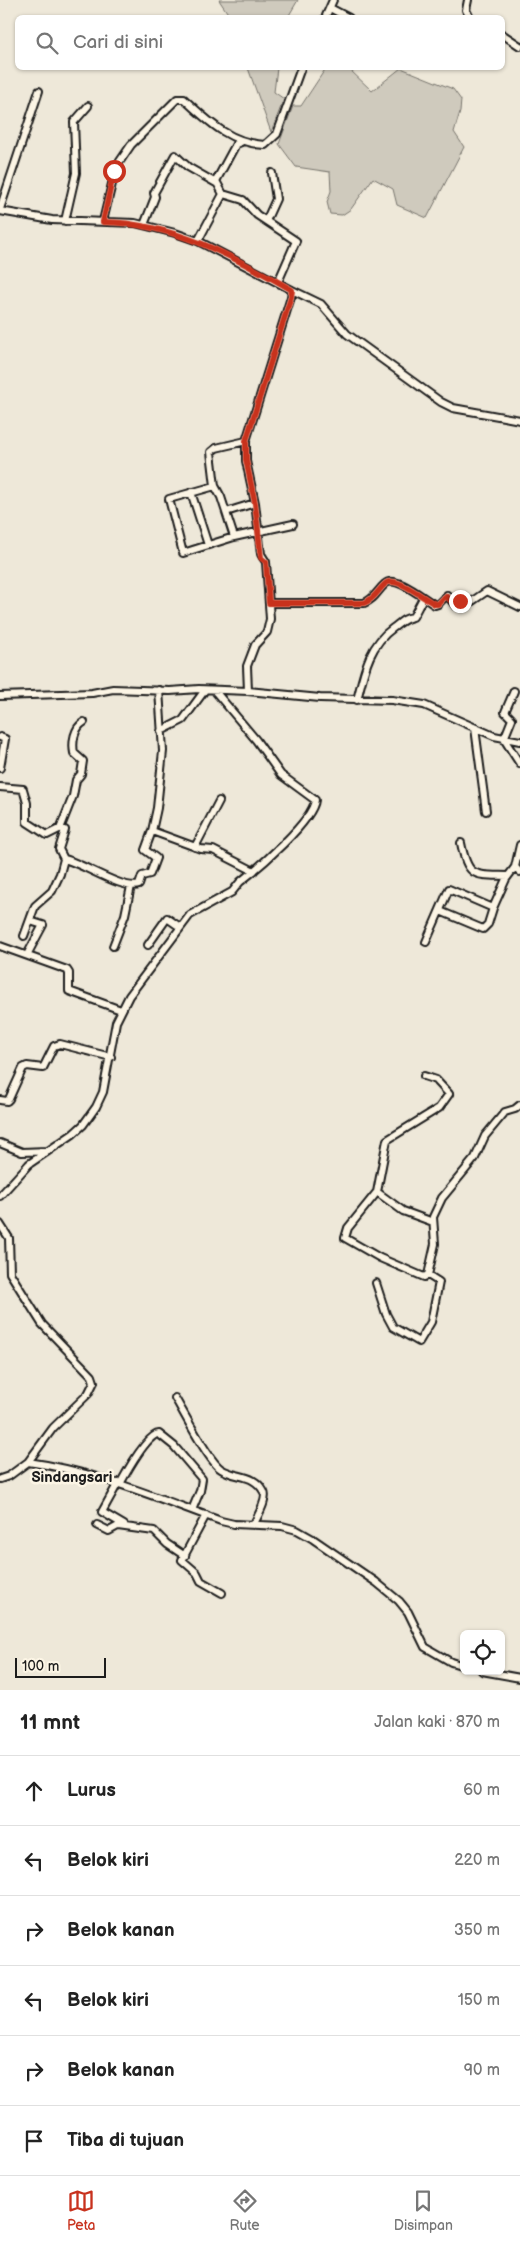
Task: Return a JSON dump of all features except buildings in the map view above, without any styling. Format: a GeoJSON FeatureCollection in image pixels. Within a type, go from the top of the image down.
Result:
{"type":"FeatureCollection","features":[{"type":"Feature","properties":{"kind":"street"},"geometry":{"type":"LineString","coordinates":[[327,15],[333,0]]}},
{"type":"Feature","properties":{"kind":"street"},"geometry":{"type":"LineString","coordinates":[[468,0],[466,10],[468,15]]}},
{"type":"Feature","properties":{"kind":"street"},"geometry":{"type":"LineString","coordinates":[[330,8],[343,15]]}},
{"type":"Feature","properties":{"kind":"street"},"geometry":{"type":"LineString","coordinates":[[505,36],[520,46]]}},
{"type":"Feature","properties":{"kind":"street"},"geometry":{"type":"LineString","coordinates":[[103,222],[113,175],[118,164],[131,145],[177,99],[184,99],[219,130],[241,142],[269,144],[277,134],[284,118],[288,101],[300,70]]}},
{"type":"Feature","properties":{"kind":"street"},"geometry":{"type":"LineString","coordinates":[[39,92],[0,210],[28,217],[65,221],[144,225],[198,241],[320,304],[347,334],[441,402],[453,408],[520,420]]}},
{"type":"Feature","properties":{"kind":"street"},"geometry":{"type":"LineString","coordinates":[[65,221],[76,172],[74,122],[88,106]]}},
{"type":"Feature","properties":{"kind":"street"},"geometry":{"type":"LineString","coordinates":[[216,183],[236,144],[241,142]]}},
{"type":"Feature","properties":{"kind":"street"},"geometry":{"type":"LineString","coordinates":[[144,225],[155,197],[154,193],[175,155],[188,168],[222,188],[223,194],[198,241]]}},
{"type":"Feature","properties":{"kind":"street"},"geometry":{"type":"LineString","coordinates":[[266,221],[276,199],[272,174]]}},
{"type":"Feature","properties":{"kind":"street"},"geometry":{"type":"LineString","coordinates":[[223,194],[243,200],[257,215],[296,242],[278,282]]}},
{"type":"Feature","properties":{"kind":"street"},"geometry":{"type":"LineString","coordinates":[[248,691],[247,666],[256,645],[269,627],[269,603],[266,562],[261,558],[255,503],[246,460],[246,441],[292,290]]}},
{"type":"Feature","properties":{"kind":"street"},"geometry":{"type":"LineString","coordinates":[[234,537],[215,486],[211,452],[216,448],[246,441]]}},
{"type":"Feature","properties":{"kind":"street"},"geometry":{"type":"LineString","coordinates":[[215,486],[171,498],[168,502],[182,553],[234,537],[293,524]]}},
{"type":"Feature","properties":{"kind":"street"},"geometry":{"type":"LineString","coordinates":[[191,492],[208,545]]}},
{"type":"Feature","properties":{"kind":"street"},"geometry":{"type":"LineString","coordinates":[[226,512],[255,503]]}},
{"type":"Feature","properties":{"kind":"street"},"geometry":{"type":"LineString","coordinates":[[269,603],[364,603],[373,599],[385,583],[392,581],[400,582],[437,605],[447,596],[456,605],[461,600],[471,602],[487,591],[520,607]]}},
{"type":"Feature","properties":{"kind":"street"},"geometry":{"type":"LineString","coordinates":[[358,700],[363,676],[375,645],[383,635],[405,618],[413,617],[423,598]]}},
{"type":"Feature","properties":{"kind":"street"},"geometry":{"type":"LineString","coordinates":[[0,696],[92,694],[113,688],[248,691],[358,700],[392,700],[424,705],[504,739],[520,741]]}},
{"type":"Feature","properties":{"kind":"street"},"geometry":{"type":"LineString","coordinates":[[60,829],[63,828],[65,832],[59,849],[64,859],[131,886],[138,886],[142,876],[150,874],[156,858],[144,850],[144,847],[152,831],[163,751],[159,690]]}},
{"type":"Feature","properties":{"kind":"street"},"geometry":{"type":"LineString","coordinates":[[161,731],[183,720],[205,690]]}},
{"type":"Feature","properties":{"kind":"street"},"geometry":{"type":"LineString","coordinates":[[0,1196],[24,1169],[73,1134],[96,1107],[103,1092],[116,1022],[121,1010],[129,996],[180,927],[190,915],[232,892],[240,882],[296,831],[313,810],[315,800],[281,775],[256,740],[214,690]]}},
{"type":"Feature","properties":{"kind":"street"},"geometry":{"type":"LineString","coordinates":[[504,739],[512,719],[505,712],[514,691]]}},
{"type":"Feature","properties":{"kind":"street"},"geometry":{"type":"LineString","coordinates":[[0,787],[23,789],[27,805],[28,822],[43,834],[47,835],[60,829],[73,796],[76,780],[82,772],[82,760],[74,753],[73,748],[75,732],[84,722]]}},
{"type":"Feature","properties":{"kind":"street"},"geometry":{"type":"LineString","coordinates":[[475,728],[486,811]]}},
{"type":"Feature","properties":{"kind":"street"},"geometry":{"type":"LineString","coordinates":[[0,737],[5,739],[0,768]]}},
{"type":"Feature","properties":{"kind":"street"},"geometry":{"type":"LineString","coordinates":[[504,739],[520,764]]}},
{"type":"Feature","properties":{"kind":"street"},"geometry":{"type":"LineString","coordinates":[[195,847],[219,801]]}},
{"type":"Feature","properties":{"kind":"street"},"geometry":{"type":"LineString","coordinates":[[152,831],[195,847],[213,850],[254,871]]}},
{"type":"Feature","properties":{"kind":"street"},"geometry":{"type":"LineString","coordinates":[[461,842],[466,865],[475,873],[508,876]]}},
{"type":"Feature","properties":{"kind":"street"},"geometry":{"type":"LineString","coordinates":[[440,911],[483,929],[488,924],[493,908],[508,876],[515,867],[520,845]]}},
{"type":"Feature","properties":{"kind":"street"},"geometry":{"type":"LineString","coordinates":[[24,936],[36,906],[52,891],[60,874],[64,859]]}},
{"type":"Feature","properties":{"kind":"street"},"geometry":{"type":"LineString","coordinates":[[515,867],[520,872]]}},
{"type":"Feature","properties":{"kind":"street"},"geometry":{"type":"LineString","coordinates":[[113,946],[125,915],[131,886]]}},
{"type":"Feature","properties":{"kind":"street"},"geometry":{"type":"LineString","coordinates":[[426,942],[447,890],[451,888],[493,908]]}},
{"type":"Feature","properties":{"kind":"street"},"geometry":{"type":"LineString","coordinates":[[148,945],[167,918],[180,927]]}},
{"type":"Feature","properties":{"kind":"street"},"geometry":{"type":"LineString","coordinates":[[27,955],[43,925],[30,920]]}},
{"type":"Feature","properties":{"kind":"street"},"geometry":{"type":"LineString","coordinates":[[0,946],[67,970],[69,973],[68,991],[121,1010]]}},
{"type":"Feature","properties":{"kind":"street"},"geometry":{"type":"LineString","coordinates":[[0,1100],[7,1101],[9,1099],[23,1068],[27,1066],[43,1068],[54,1046],[60,1044],[111,1057]]}},
{"type":"Feature","properties":{"kind":"street"},"geometry":{"type":"LineString","coordinates":[[376,1283],[386,1314],[393,1326],[405,1332],[417,1342],[431,1322],[439,1284],[428,1276],[424,1277],[382,1260],[346,1239],[348,1228],[377,1192],[387,1140],[439,1108],[449,1094],[438,1081],[424,1076]]}},
{"type":"Feature","properties":{"kind":"street"},"geometry":{"type":"LineString","coordinates":[[428,1276],[435,1244],[433,1215],[442,1198],[475,1158],[485,1136],[505,1112],[515,1109],[520,1105]]}},
{"type":"Feature","properties":{"kind":"street"},"geometry":{"type":"LineString","coordinates":[[0,1143],[22,1152],[48,1151]]}},
{"type":"Feature","properties":{"kind":"street"},"geometry":{"type":"LineString","coordinates":[[377,1192],[400,1209],[433,1222]]}},
{"type":"Feature","properties":{"kind":"street"},"geometry":{"type":"LineString","coordinates":[[0,1224],[9,1238],[10,1273],[42,1324],[92,1376],[94,1382],[88,1394],[53,1428],[28,1462],[10,1476],[0,1479]]}},
{"type":"Feature","properties":{"kind":"street"},"geometry":{"type":"LineString","coordinates":[[176,1398],[218,1466],[233,1475],[251,1478],[264,1491],[264,1498],[254,1524]]}},
{"type":"Feature","properties":{"kind":"street"},"geometry":{"type":"LineString","coordinates":[[185,1556],[167,1544],[154,1531],[127,1526],[102,1512],[139,1452],[156,1433],[174,1446],[202,1479],[200,1491],[192,1510]]}},
{"type":"Feature","properties":{"kind":"street"},"geometry":{"type":"LineString","coordinates":[[28,1462],[57,1466],[119,1483],[234,1524],[282,1526],[297,1530],[339,1555],[399,1601],[408,1612],[425,1647],[451,1662],[460,1665]]}},
{"type":"Feature","properties":{"kind":"street"},"geometry":{"type":"LineString","coordinates":[[206,1515],[183,1561],[197,1573],[201,1581],[222,1593]]}},
{"type":"Feature","properties":{"kind":"street"},"geometry":{"type":"LineString","coordinates":[[96,1525],[110,1531],[117,1526],[124,1528],[127,1526]]}},
{"type":"Feature","properties":{"kind":"street"},"geometry":{"type":"LineString","coordinates":[[504,1675],[520,1678]]}},
{"type":"Feature","properties":{"kind":"shaded area"},"geometry":{"type":"Polygon","coordinates":[[[219,0],[298,0],[289,15],[229,15],[219,0]]]}},
{"type":"Feature","properties":{"kind":"shaded area"},"geometry":{"type":"Polygon","coordinates":[[[249,70],[277,70],[274,92],[284,99],[271,132],[249,70]]]}},
{"type":"Feature","properties":{"kind":"shaded area"},"geometry":{"type":"Polygon","coordinates":[[[325,70],[350,70],[372,91],[398,70],[406,70],[453,89],[461,100],[460,112],[454,132],[464,147],[427,218],[397,205],[393,189],[373,178],[351,209],[342,215],[330,214],[327,202],[331,191],[330,172],[296,167],[279,144],[293,106],[301,106],[325,70]]]}},
{"type":"Feature","properties":{"kind":"district","name":"Sindangsari"},"geometry":{"type":"Point","coordinates":[72,1477]}},
{"type":"Feature","properties":{"kind":"route"},"geometry":{"type":"LineString","coordinates":[[114,171],[103,222],[135,223],[198,241],[292,290],[246,441],[246,460],[255,503],[261,558],[266,562],[266,587],[269,603],[364,603],[373,599],[385,583],[392,581],[400,582],[437,605],[445,596],[450,597],[455,605],[460,601]]}}]}
